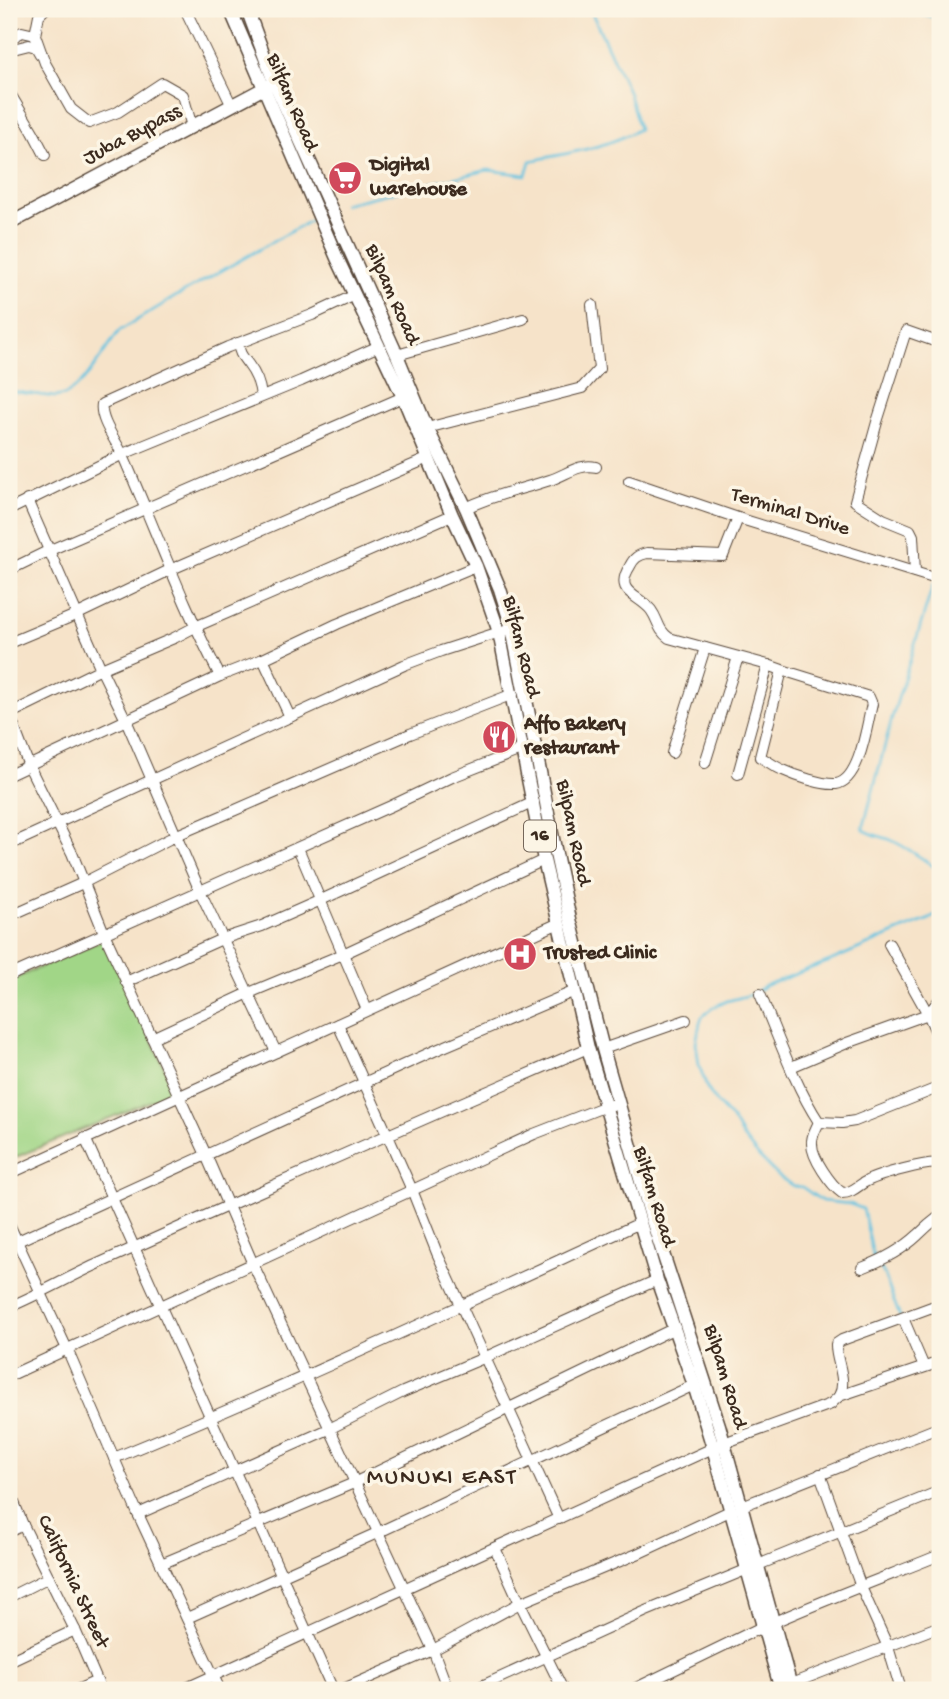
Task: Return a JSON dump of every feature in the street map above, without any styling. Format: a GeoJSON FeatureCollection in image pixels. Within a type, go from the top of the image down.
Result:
{"type":"FeatureCollection","features":[{"type":"Feature","properties":{"kind":"main road","name":"Bilfam Road"},"geometry":{"type":"LineString","coordinates":[[230,9],[318,215],[403,397],[452,515],[506,630],[513,694],[544,860],[588,1048],[612,1105],[640,1223],[657,1280],[719,1446]]}},
{"type":"Feature","properties":{"kind":"main road","name":"Bilpam Road"},"geometry":{"type":"LineString","coordinates":[[247,9],[274,82],[500,589],[506,630],[570,919],[603,1049],[612,1105],[705,1379],[719,1446],[788,1688]]}},
{"type":"Feature","properties":{"kind":"main road","name":"Juba Bypass"},"geometry":{"type":"LineString","coordinates":[[9,224],[274,82]]}},
{"type":"Feature","properties":{"kind":"street"},"geometry":{"type":"LineString","coordinates":[[45,9],[39,15],[35,35],[45,63]]}},
{"type":"Feature","properties":{"kind":"street"},"geometry":{"type":"LineString","coordinates":[[185,9],[231,104]]}},
{"type":"Feature","properties":{"kind":"street"},"geometry":{"type":"LineString","coordinates":[[9,39],[22,32],[35,35]]}},
{"type":"Feature","properties":{"kind":"street"},"geometry":{"type":"LineString","coordinates":[[9,50],[29,45],[36,47],[71,109],[89,123],[118,112],[162,83],[183,95],[192,127]]}},
{"type":"Feature","properties":{"kind":"street"},"geometry":{"type":"LineString","coordinates":[[9,92],[45,155]]}},
{"type":"Feature","properties":{"kind":"street"},"geometry":{"type":"LineString","coordinates":[[220,676],[195,627],[123,454],[103,415],[102,404],[238,343],[355,295]]}},
{"type":"Feature","properties":{"kind":"street"},"geometry":{"type":"LineString","coordinates":[[427,428],[582,388],[599,369],[592,305]]}},
{"type":"Feature","properties":{"kind":"street"},"geometry":{"type":"LineString","coordinates":[[397,355],[523,319]]}},
{"type":"Feature","properties":{"kind":"street"},"geometry":{"type":"LineString","coordinates":[[915,572],[913,536],[910,530],[883,519],[855,501],[906,331],[940,343]]}},
{"type":"Feature","properties":{"kind":"street"},"geometry":{"type":"LineString","coordinates":[[238,343],[240,354],[260,386],[261,396]]}},
{"type":"Feature","properties":{"kind":"street"},"geometry":{"type":"LineString","coordinates":[[9,510],[123,454],[379,346]]}},
{"type":"Feature","properties":{"kind":"street"},"geometry":{"type":"LineString","coordinates":[[9,570],[403,397]]}},
{"type":"Feature","properties":{"kind":"street"},"geometry":{"type":"LineString","coordinates":[[9,643],[429,458]]}},
{"type":"Feature","properties":{"kind":"street"},"geometry":{"type":"LineString","coordinates":[[466,508],[505,492],[553,479],[580,467],[596,467]]}},
{"type":"Feature","properties":{"kind":"street","name":"Terminal Drive"},"geometry":{"type":"LineString","coordinates":[[629,481],[738,518],[940,580]]}},
{"type":"Feature","properties":{"kind":"street"},"geometry":{"type":"LineString","coordinates":[[27,500],[200,891],[276,1052]]}},
{"type":"Feature","properties":{"kind":"street"},"geometry":{"type":"LineString","coordinates":[[448,1690],[433,1650],[253,1264],[126,982],[72,853],[29,766],[9,714],[101,669],[452,515]]}},
{"type":"Feature","properties":{"kind":"street"},"geometry":{"type":"LineString","coordinates":[[738,518],[723,556],[641,554],[636,557],[625,575],[627,591],[649,608],[662,632],[669,638],[768,665],[869,697],[872,704],[860,752],[852,775],[845,781],[835,784],[817,781],[787,772],[760,757],[782,670]]}},
{"type":"Feature","properties":{"kind":"street"},"geometry":{"type":"LineString","coordinates":[[9,775],[220,676],[476,566]]}},
{"type":"Feature","properties":{"kind":"street"},"geometry":{"type":"LineString","coordinates":[[9,845],[404,666],[506,630]]}},
{"type":"Feature","properties":{"kind":"street"},"geometry":{"type":"LineString","coordinates":[[672,753],[705,648]]}},
{"type":"Feature","properties":{"kind":"street"},"geometry":{"type":"LineString","coordinates":[[705,763],[738,657]]}},
{"type":"Feature","properties":{"kind":"street"},"geometry":{"type":"LineString","coordinates":[[263,659],[290,717]]}},
{"type":"Feature","properties":{"kind":"street"},"geometry":{"type":"LineString","coordinates":[[738,774],[768,665]]}},
{"type":"Feature","properties":{"kind":"street"},"geometry":{"type":"LineString","coordinates":[[9,916],[83,883],[177,835],[410,734],[513,694]]}},
{"type":"Feature","properties":{"kind":"street"},"geometry":{"type":"LineString","coordinates":[[9,964],[11,975],[452,777],[523,749]]}},
{"type":"Feature","properties":{"kind":"street"},"geometry":{"type":"LineString","coordinates":[[126,982],[222,939],[262,926],[534,803]]}},
{"type":"Feature","properties":{"kind":"street"},"geometry":{"type":"LineString","coordinates":[[298,848],[366,1010]]}},
{"type":"Feature","properties":{"kind":"street"},"geometry":{"type":"LineString","coordinates":[[152,1038],[343,954],[544,860]]}},
{"type":"Feature","properties":{"kind":"street"},"geometry":{"type":"LineString","coordinates":[[9,1174],[559,923]]}},
{"type":"Feature","properties":{"kind":"street"},"geometry":{"type":"LineString","coordinates":[[889,944],[940,1041]]}},
{"type":"Feature","properties":{"kind":"street"},"geometry":{"type":"LineString","coordinates":[[13,1243],[575,991]]}},
{"type":"Feature","properties":{"kind":"street"},"geometry":{"type":"LineString","coordinates":[[760,994],[791,1067],[819,1122]]}},
{"type":"Feature","properties":{"kind":"street"},"geometry":{"type":"LineString","coordinates":[[791,1067],[847,1043],[928,1014],[940,999]]}},
{"type":"Feature","properties":{"kind":"street"},"geometry":{"type":"LineString","coordinates":[[603,1049],[686,1020]]}},
{"type":"Feature","properties":{"kind":"street"},"geometry":{"type":"LineString","coordinates":[[338,1024],[437,1252],[559,1518]]}},
{"type":"Feature","properties":{"kind":"street"},"geometry":{"type":"LineString","coordinates":[[9,1307],[134,1247],[588,1048]]}},
{"type":"Feature","properties":{"kind":"street"},"geometry":{"type":"LineString","coordinates":[[819,1122],[855,1121],[940,1087]]}},
{"type":"Feature","properties":{"kind":"street"},"geometry":{"type":"LineString","coordinates":[[9,1376],[534,1134],[612,1105]]}},
{"type":"Feature","properties":{"kind":"street"},"geometry":{"type":"LineString","coordinates":[[819,1122],[811,1146],[830,1181],[842,1194],[848,1194],[864,1182],[879,1177],[924,1164],[940,1164]]}},
{"type":"Feature","properties":{"kind":"street"},"geometry":{"type":"LineString","coordinates":[[85,1138],[333,1690]]}},
{"type":"Feature","properties":{"kind":"street"},"geometry":{"type":"LineString","coordinates":[[863,1268],[888,1258],[940,1216]]}},
{"type":"Feature","properties":{"kind":"street"},"geometry":{"type":"LineString","coordinates":[[114,1458],[305,1377],[640,1223]]}},
{"type":"Feature","properties":{"kind":"street"},"geometry":{"type":"LineString","coordinates":[[9,1224],[13,1243],[66,1349],[138,1514],[220,1690]]}},
{"type":"Feature","properties":{"kind":"street"},"geometry":{"type":"LineString","coordinates":[[138,1514],[329,1429],[403,1392],[657,1280]]}},
{"type":"Feature","properties":{"kind":"street"},"geometry":{"type":"LineString","coordinates":[[839,1396],[841,1370],[835,1352],[836,1345],[842,1340],[940,1304]]}},
{"type":"Feature","properties":{"kind":"street"},"geometry":{"type":"LineString","coordinates":[[903,1318],[924,1367]]}},
{"type":"Feature","properties":{"kind":"street"},"geometry":{"type":"LineString","coordinates":[[161,1564],[354,1483],[675,1328]]}},
{"type":"Feature","properties":{"kind":"street"},"geometry":{"type":"LineString","coordinates":[[182,1690],[719,1446],[831,1404],[839,1396],[940,1362]]}},
{"type":"Feature","properties":{"kind":"street"},"geometry":{"type":"LineString","coordinates":[[187,1618],[377,1533],[694,1385]]}},
{"type":"Feature","properties":{"kind":"street"},"geometry":{"type":"LineString","coordinates":[[341,1690],[433,1650],[520,1603],[737,1508],[940,1427]]}},
{"type":"Feature","properties":{"kind":"street"},"geometry":{"type":"LineString","coordinates":[[820,1474],[861,1587],[888,1647],[901,1690]]}},
{"type":"Feature","properties":{"kind":"street","name":"California Street"},"geometry":{"type":"LineString","coordinates":[[9,1490],[99,1685]]}},
{"type":"Feature","properties":{"kind":"street"},"geometry":{"type":"LineString","coordinates":[[473,1690],[644,1612],[940,1491]]}},
{"type":"Feature","properties":{"kind":"street"},"geometry":{"type":"LineString","coordinates":[[9,1532],[23,1525]]}},
{"type":"Feature","properties":{"kind":"street"},"geometry":{"type":"LineString","coordinates":[[495,1548],[563,1690]]}},
{"type":"Feature","properties":{"kind":"street"},"geometry":{"type":"LineString","coordinates":[[632,1690],[769,1624],[940,1555]]}},
{"type":"Feature","properties":{"kind":"street"},"geometry":{"type":"LineString","coordinates":[[9,1597],[49,1577]]}},
{"type":"Feature","properties":{"kind":"street"},"geometry":{"type":"LineString","coordinates":[[788,1688],[940,1626]]}},
{"type":"Feature","properties":{"kind":"street"},"geometry":{"type":"LineString","coordinates":[[9,1661],[75,1630]]}},
{"type":"Feature","properties":{"kind":"street"},"geometry":{"type":"LineString","coordinates":[[78,1690],[99,1685]]}},
{"type":"Feature","properties":{"kind":"green space"},"geometry":{"type":"Polygon","coordinates":[[[106,938],[175,1091],[9,1160],[9,981],[106,938]]]}},
{"type":"Feature","properties":{"kind":"waterway"},"geometry":{"type":"LineString","coordinates":[[343,204],[488,170],[526,175],[530,161],[600,145],[639,129],[628,91],[590,9]]}},
{"type":"Feature","properties":{"kind":"waterway"},"geometry":{"type":"LineString","coordinates":[[907,9],[940,19]]}},
{"type":"Feature","properties":{"kind":"waterway"},"geometry":{"type":"LineString","coordinates":[[9,391],[55,397],[65,395],[89,374],[119,331],[313,219]]}},
{"type":"Feature","properties":{"kind":"waterway"},"geometry":{"type":"LineString","coordinates":[[939,565],[940,560]]}},
{"type":"Feature","properties":{"kind":"waterway"},"geometry":{"type":"LineString","coordinates":[[933,585],[892,718],[863,829],[893,841],[915,854],[936,868],[940,878]]}},
{"type":"Feature","properties":{"kind":"waterway"},"geometry":{"type":"LineString","coordinates":[[874,1260],[863,1209],[850,1204],[822,1201],[802,1187],[793,1186],[778,1176],[742,1136],[707,1088],[699,1065],[696,1043],[702,1017],[712,1008],[754,994],[764,986],[930,919],[940,912]]}},
{"type":"Feature","properties":{"kind":"waterway"},"geometry":{"type":"LineString","coordinates":[[878,1265],[900,1317]]}},
{"type":"Feature","properties":{"kind":"place","name":"Digital warehouse"},"geometry":{"type":"Point","coordinates":[345,178]}},
{"type":"Feature","properties":{"kind":"place","name":"Affo Bakery restaurant"},"geometry":{"type":"Point","coordinates":[499,737]}},
{"type":"Feature","properties":{"kind":"place","name":"Trusted Clinic"},"geometry":{"type":"Point","coordinates":[520,954]}},
{"type":"Feature","properties":{"kind":"district","name":"MUNUKI EAST"},"geometry":{"type":"Point","coordinates":[442,1478]}}]}
